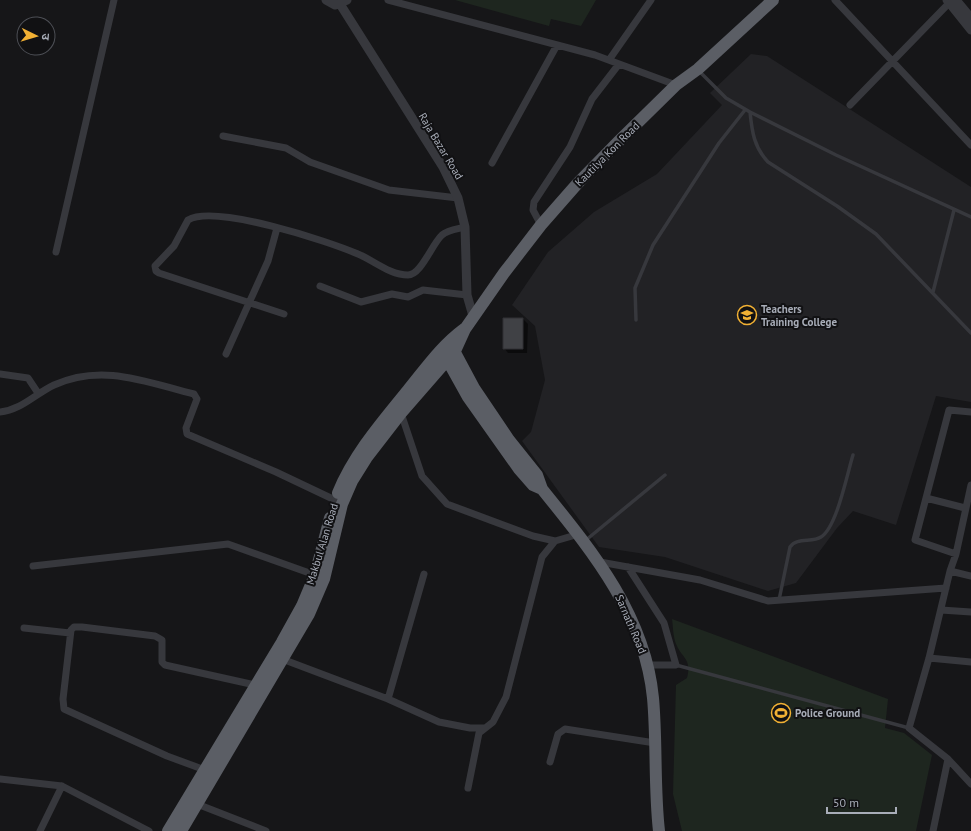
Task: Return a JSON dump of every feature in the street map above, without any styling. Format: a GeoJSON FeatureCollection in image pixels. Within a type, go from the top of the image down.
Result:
{"type":"FeatureCollection","features":[{"type":"Feature","properties":{"kind":"highway","name":"Kautilya Kon Road"},"geometry":{"type":"LineString","coordinates":[[448,350],[541,225],[577,184],[676,85],[698,69],[773,0]]}},
{"type":"Feature","properties":{"kind":"highway","name":"Makbul Alan Road"},"geometry":{"type":"LineString","coordinates":[[181,831],[309,614],[324,579],[342,504],[352,481],[367,457],[448,350]]}},
{"type":"Feature","properties":{"kind":"highway","name":"Makbul Alan Road"},"geometry":{"type":"LineString","coordinates":[[168,831],[302,606],[315,575],[335,500],[346,475],[359,453],[448,350]]}},
{"type":"Feature","properties":{"kind":"highway","name":"Sarnath Road"},"geometry":{"type":"LineString","coordinates":[[448,350],[509,440],[537,475],[542,489],[600,562],[629,613],[639,636],[647,665],[653,697],[655,798],[659,831]]}},
{"type":"Feature","properties":{"kind":"street"},"geometry":{"type":"LineString","coordinates":[[56,252],[114,0]]}},
{"type":"Feature","properties":{"kind":"street"},"geometry":{"type":"LineString","coordinates":[[326,0],[331,4],[343,2]]}},
{"type":"Feature","properties":{"kind":"street"},"geometry":{"type":"LineString","coordinates":[[388,0],[609,60],[676,85]]}},
{"type":"Feature","properties":{"kind":"street"},"geometry":{"type":"LineString","coordinates":[[609,60],[651,0]]}},
{"type":"Feature","properties":{"kind":"street"},"geometry":{"type":"LineString","coordinates":[[835,0],[971,145]]}},
{"type":"Feature","properties":{"kind":"street"},"geometry":{"type":"LineString","coordinates":[[850,105],[951,1]]}},
{"type":"Feature","properties":{"kind":"street"},"geometry":{"type":"LineString","coordinates":[[951,1],[971,18]]}},
{"type":"Feature","properties":{"kind":"street"},"geometry":{"type":"LineString","coordinates":[[951,1],[971,30]]}},
{"type":"Feature","properties":{"kind":"street","name":"Raja Bazar Road"},"geometry":{"type":"LineString","coordinates":[[343,2],[443,168],[458,198],[465,227],[467,295],[473,316]]}},
{"type":"Feature","properties":{"kind":"street"},"geometry":{"type":"LineString","coordinates":[[492,163],[557,45]]}},
{"type":"Feature","properties":{"kind":"street"},"geometry":{"type":"LineString","coordinates":[[541,225],[533,210],[534,202],[570,147],[592,99],[620,64]]}},
{"type":"Feature","properties":{"kind":"street"},"geometry":{"type":"LineString","coordinates":[[223,136],[286,148],[310,162],[389,190],[458,198]]}},
{"type":"Feature","properties":{"kind":"street"},"geometry":{"type":"LineString","coordinates":[[284,314],[159,273],[156,271],[155,266],[174,246],[185,224],[191,218],[217,216],[277,228],[338,246],[396,273],[408,275],[416,272],[442,235],[465,227]]}},
{"type":"Feature","properties":{"kind":"street"},"geometry":{"type":"LineString","coordinates":[[226,354],[250,303],[270,254],[277,228]]}},
{"type":"Feature","properties":{"kind":"street"},"geometry":{"type":"LineString","coordinates":[[320,286],[361,302],[392,294],[408,297],[419,291],[467,295]]}},
{"type":"Feature","properties":{"kind":"street"},"geometry":{"type":"LineString","coordinates":[[0,374],[28,378],[38,393]]}},
{"type":"Feature","properties":{"kind":"street"},"geometry":{"type":"LineString","coordinates":[[0,412],[18,408],[38,393],[68,380],[90,375],[118,375],[194,394],[197,399],[186,428],[187,434],[276,472],[335,500]]}},
{"type":"Feature","properties":{"kind":"street"},"geometry":{"type":"LineString","coordinates":[[956,554],[915,540],[949,410],[971,412]]}},
{"type":"Feature","properties":{"kind":"street"},"geometry":{"type":"LineString","coordinates":[[401,413],[422,476],[447,504],[533,536],[555,541],[582,538]]}},
{"type":"Feature","properties":{"kind":"street"},"geometry":{"type":"LineString","coordinates":[[971,485],[969,501],[965,508],[956,554],[950,571],[929,658],[909,728],[948,759],[971,784]]}},
{"type":"Feature","properties":{"kind":"street"},"geometry":{"type":"LineString","coordinates":[[926,498],[965,508]]}},
{"type":"Feature","properties":{"kind":"street"},"geometry":{"type":"LineString","coordinates":[[468,788],[479,733],[493,722],[506,697],[542,557],[555,541]]}},
{"type":"Feature","properties":{"kind":"street"},"geometry":{"type":"LineString","coordinates":[[33,566],[228,544],[315,575]]}},
{"type":"Feature","properties":{"kind":"street"},"geometry":{"type":"LineString","coordinates":[[600,562],[700,580],[768,601],[946,588]]}},
{"type":"Feature","properties":{"kind":"street"},"geometry":{"type":"LineString","coordinates":[[628,567],[664,623],[676,665],[647,665]]}},
{"type":"Feature","properties":{"kind":"street"},"geometry":{"type":"LineString","coordinates":[[950,571],[971,576]]}},
{"type":"Feature","properties":{"kind":"street"},"geometry":{"type":"LineString","coordinates":[[388,698],[424,574]]}},
{"type":"Feature","properties":{"kind":"street"},"geometry":{"type":"LineString","coordinates":[[941,610],[971,612]]}},
{"type":"Feature","properties":{"kind":"street"},"geometry":{"type":"LineString","coordinates":[[205,770],[167,756],[64,708],[63,699],[70,633],[77,627],[155,636],[162,640],[162,662],[165,665],[255,685]]}},
{"type":"Feature","properties":{"kind":"street"},"geometry":{"type":"LineString","coordinates":[[24,628],[70,633]]}},
{"type":"Feature","properties":{"kind":"street"},"geometry":{"type":"LineString","coordinates":[[929,658],[971,662]]}},
{"type":"Feature","properties":{"kind":"street"},"geometry":{"type":"LineString","coordinates":[[282,659],[388,698],[438,722],[470,728],[485,728]]}},
{"type":"Feature","properties":{"kind":"street"},"geometry":{"type":"LineString","coordinates":[[550,762],[558,734],[565,729],[655,743]]}},
{"type":"Feature","properties":{"kind":"street"},"geometry":{"type":"LineString","coordinates":[[933,831],[948,759]]}},
{"type":"Feature","properties":{"kind":"street"},"geometry":{"type":"LineString","coordinates":[[0,779],[62,786],[149,831]]}},
{"type":"Feature","properties":{"kind":"street"},"geometry":{"type":"LineString","coordinates":[[40,831],[62,786]]}},
{"type":"Feature","properties":{"kind":"street"},"geometry":{"type":"LineString","coordinates":[[197,804],[266,831]]}},
{"type":"Feature","properties":{"kind":"lane"},"geometry":{"type":"LineString","coordinates":[[698,69],[726,98],[745,110],[836,155],[971,217]]}},
{"type":"Feature","properties":{"kind":"lane"},"geometry":{"type":"LineString","coordinates":[[636,320],[635,288],[653,245],[719,143],[745,110]]}},
{"type":"Feature","properties":{"kind":"lane"},"geometry":{"type":"LineString","coordinates":[[750,112],[755,145],[761,155],[768,162],[837,206],[876,234],[934,292],[971,333]]}},
{"type":"Feature","properties":{"kind":"lane"},"geometry":{"type":"LineString","coordinates":[[934,292],[954,210]]}},
{"type":"Feature","properties":{"kind":"lane"},"geometry":{"type":"LineString","coordinates":[[778,600],[790,547],[794,543],[819,539],[830,528],[853,455]]}},
{"type":"Feature","properties":{"kind":"lane"},"geometry":{"type":"LineString","coordinates":[[582,538],[665,475]]}},
{"type":"Feature","properties":{"kind":"lane"},"geometry":{"type":"LineString","coordinates":[[676,665],[909,728]]}},
{"type":"Feature","properties":{"kind":"shaded area"},"geometry":{"type":"Polygon","coordinates":[[[455,0],[596,0],[581,26],[551,19],[549,26],[455,0]]]}},
{"type":"Feature","properties":{"kind":"shaded area","name":"Teachers Training College"},"geometry":{"type":"Polygon","coordinates":[[[751,54],[767,56],[971,187],[971,402],[936,396],[896,525],[853,511],[837,528],[796,583],[768,591],[665,557],[599,547],[522,441],[531,432],[545,380],[535,326],[512,305],[548,252],[594,212],[657,174],[722,105],[710,93],[751,54]]]}},
{"type":"Feature","properties":{"kind":"shaded area","name":"Police Ground"},"geometry":{"type":"Polygon","coordinates":[[[672,619],[888,699],[885,728],[904,733],[932,755],[916,831],[682,831],[673,794],[676,685],[687,678],[688,666],[686,659],[676,644],[672,619]]]}},
{"type":"Feature","properties":{"kind":"building"},"geometry":{"type":"Polygon","coordinates":[[[503,318],[523,318],[523,349],[503,349],[503,318]]]}},
{"type":"Feature","properties":{"kind":"place","name":"Teachers Training College"},"geometry":{"type":"Point","coordinates":[747,315]}},
{"type":"Feature","properties":{"kind":"place","name":"Police Ground"},"geometry":{"type":"Point","coordinates":[781,713]}}]}
